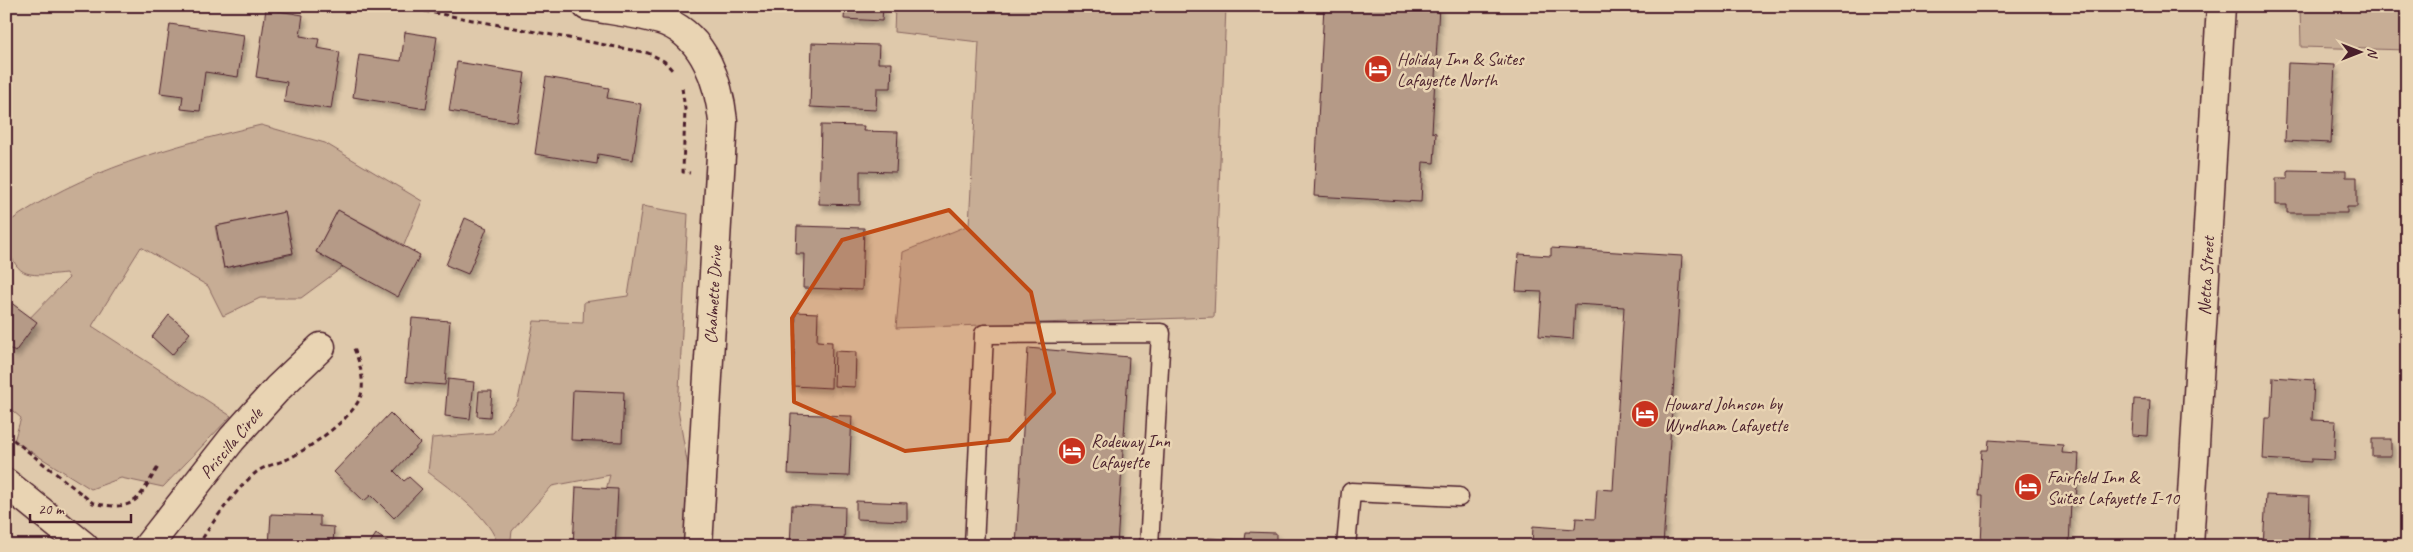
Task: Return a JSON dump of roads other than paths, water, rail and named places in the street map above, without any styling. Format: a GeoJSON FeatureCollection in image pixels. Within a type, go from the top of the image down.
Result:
{"type":"FeatureCollection","features":[{"type":"Feature","properties":{"kind":"street","name":"Chalmette Drive"},"geometry":{"type":"LineString","coordinates":[[586,6],[652,18],[667,23],[681,31],[699,50],[710,66],[721,102],[723,121],[698,546]]}},
{"type":"Feature","properties":{"kind":"street","name":"Netta Street"},"geometry":{"type":"LineString","coordinates":[[2189,546],[2221,6]]}},
{"type":"Feature","properties":{"kind":"street","name":"Priscilla Circle"},"geometry":{"type":"LineString","coordinates":[[148,546],[232,439],[278,388],[321,347]]}},
{"type":"Feature","properties":{"kind":"street"},"geometry":{"type":"LineString","coordinates":[[6,483],[84,546]]}},
{"type":"Feature","properties":{"kind":"lane"},"geometry":{"type":"LineString","coordinates":[[974,546],[984,334],[1161,333],[1148,546]]}},
{"type":"Feature","properties":{"kind":"lane"},"geometry":{"type":"LineString","coordinates":[[1346,546],[1351,492],[1459,497]]}},
{"type":"Feature","properties":{"kind":"place","name":"Holiday Inn & Suites Lafayette North"},"geometry":{"type":"Point","coordinates":[1378,69]}},
{"type":"Feature","properties":{"kind":"place","name":"Howard Johnson by Wyndham Lafayette"},"geometry":{"type":"Point","coordinates":[1645,414]}},
{"type":"Feature","properties":{"kind":"place","name":"Rodeway Inn Lafayette"},"geometry":{"type":"Point","coordinates":[1072,451]}},
{"type":"Feature","properties":{"kind":"place","name":"Fairfield Inn & Suites Lafayette I-10"},"geometry":{"type":"Point","coordinates":[2028,487]}}]}
